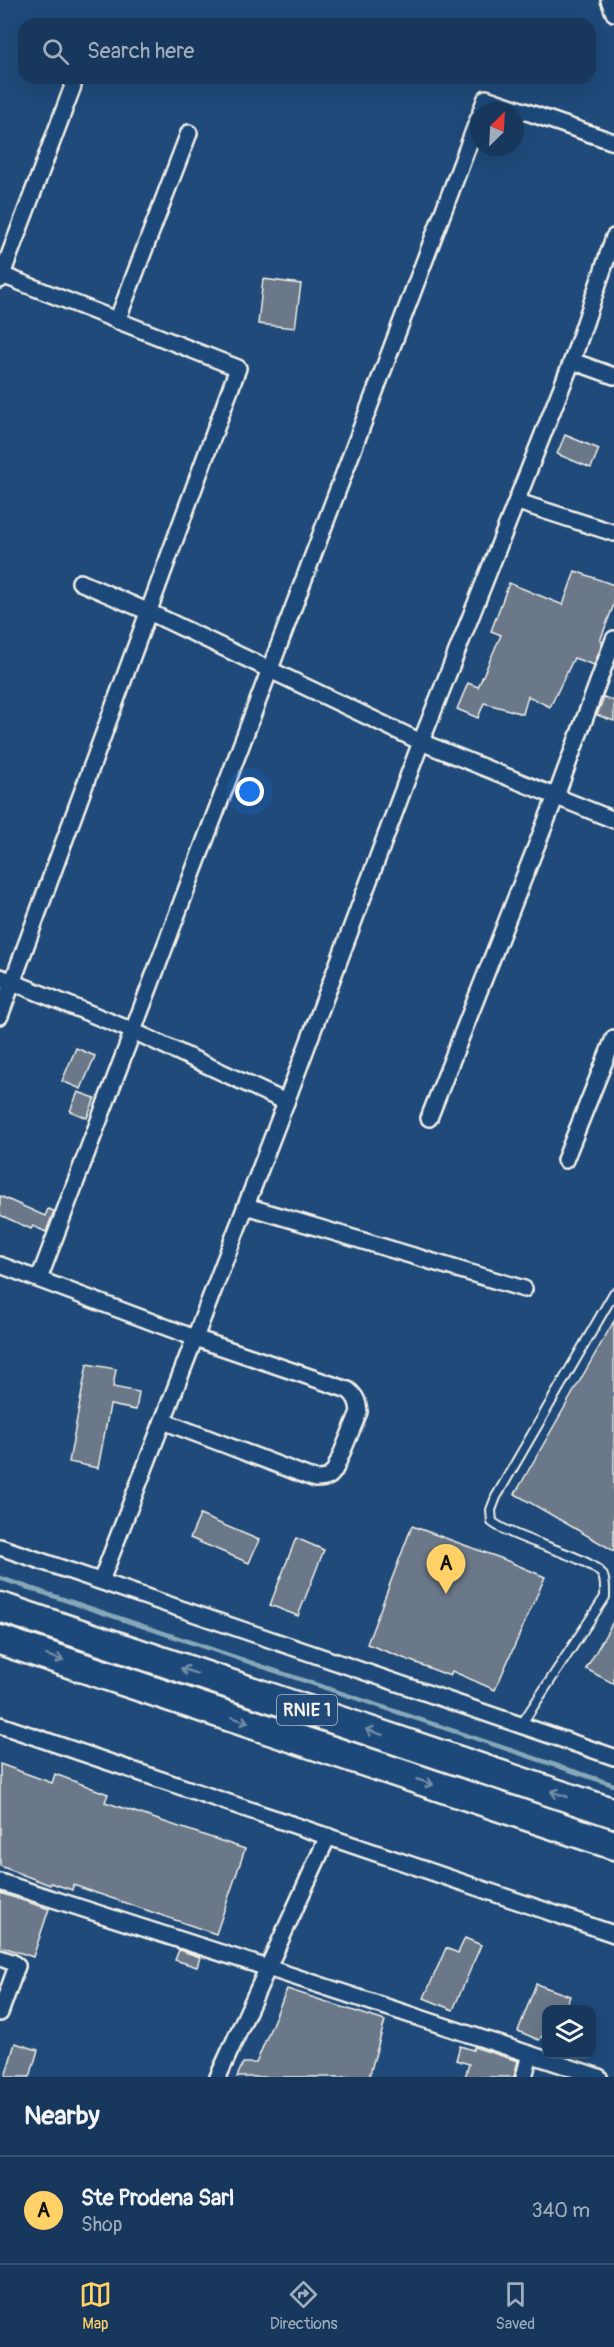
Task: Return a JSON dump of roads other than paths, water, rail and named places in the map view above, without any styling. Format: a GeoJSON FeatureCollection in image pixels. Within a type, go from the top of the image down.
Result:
{"type":"FeatureCollection","features":[{"type":"Feature","properties":{"kind":"highway","name":"RNIE 1"},"geometry":{"type":"LineString","coordinates":[[0,1607],[614,1813]]}},
{"type":"Feature","properties":{"kind":"highway","name":"RNIE 1"},"geometry":{"type":"LineString","coordinates":[[0,1640],[614,1845]]}},
{"type":"Feature","properties":{"kind":"street"},"geometry":{"type":"LineString","coordinates":[[609,0],[614,13]]}},
{"type":"Feature","properties":{"kind":"street"},"geometry":{"type":"LineString","coordinates":[[0,1016],[6,980],[148,612],[238,368],[1,277],[73,86]]}},
{"type":"Feature","properties":{"kind":"street"},"geometry":{"type":"LineString","coordinates":[[484,102],[486,98],[498,102]]}},
{"type":"Feature","properties":{"kind":"street"},"geometry":{"type":"LineString","coordinates":[[524,111],[614,142]]}},
{"type":"Feature","properties":{"kind":"street"},"geometry":{"type":"LineString","coordinates":[[117,321],[189,134]]}},
{"type":"Feature","properties":{"kind":"street"},"geometry":{"type":"LineString","coordinates":[[39,1279],[470,141]]}},
{"type":"Feature","properties":{"kind":"street"},"geometry":{"type":"LineString","coordinates":[[101,1581],[286,1102],[421,742],[572,361],[614,237]]}},
{"type":"Feature","properties":{"kind":"street"},"geometry":{"type":"LineString","coordinates":[[572,361],[614,376]]}},
{"type":"Feature","properties":{"kind":"street"},"geometry":{"type":"LineString","coordinates":[[518,502],[614,533]]}},
{"type":"Feature","properties":{"kind":"street"},"geometry":{"type":"LineString","coordinates":[[80,582],[421,742],[614,820]]}},
{"type":"Feature","properties":{"kind":"street"},"geometry":{"type":"LineString","coordinates":[[429,1118],[556,796],[614,639]]}},
{"type":"Feature","properties":{"kind":"street"},"geometry":{"type":"LineString","coordinates":[[6,980],[133,1031],[286,1102]]}},
{"type":"Feature","properties":{"kind":"street"},"geometry":{"type":"LineString","coordinates":[[565,1160],[614,1038]]}},
{"type":"Feature","properties":{"kind":"street"},"geometry":{"type":"LineString","coordinates":[[246,1206],[524,1289]]}},
{"type":"Feature","properties":{"kind":"street"},"geometry":{"type":"LineString","coordinates":[[0,1265],[195,1338],[348,1390],[355,1395],[359,1412],[333,1474],[325,1479],[315,1479],[163,1421]]}},
{"type":"Feature","properties":{"kind":"street"},"geometry":{"type":"LineString","coordinates":[[0,1547],[614,1757]]}},
{"type":"Feature","properties":{"kind":"street"},"geometry":{"type":"LineString","coordinates":[[0,1725],[614,1934]]}},
{"type":"Feature","properties":{"kind":"street"},"geometry":{"type":"LineString","coordinates":[[218,2077],[328,1836]]}},
{"type":"Feature","properties":{"kind":"street"},"geometry":{"type":"LineString","coordinates":[[0,1882],[598,2077]]}},
{"type":"Feature","properties":{"kind":"street"},"geometry":{"type":"LineString","coordinates":[[0,1958],[17,1966],[0,2013]]}},
{"type":"Feature","properties":{"kind":"street"},"geometry":{"type":"LineString","coordinates":[[524,2077],[530,2055]]}},
{"type":"Feature","properties":{"kind":"lane"},"geometry":{"type":"LineString","coordinates":[[521,1725],[605,1597],[606,1586],[603,1576],[590,1564],[505,1531],[492,1522],[491,1510],[496,1497],[614,1293]]}},
{"type":"Feature","properties":{"kind":"waterway"},"geometry":{"type":"LineString","coordinates":[[0,1578],[614,1785]]}},
{"type":"Feature","properties":{"kind":"place","name":"Ste Prodena Sarl"},"geometry":{"type":"Point","coordinates":[446,1594]}}]}
